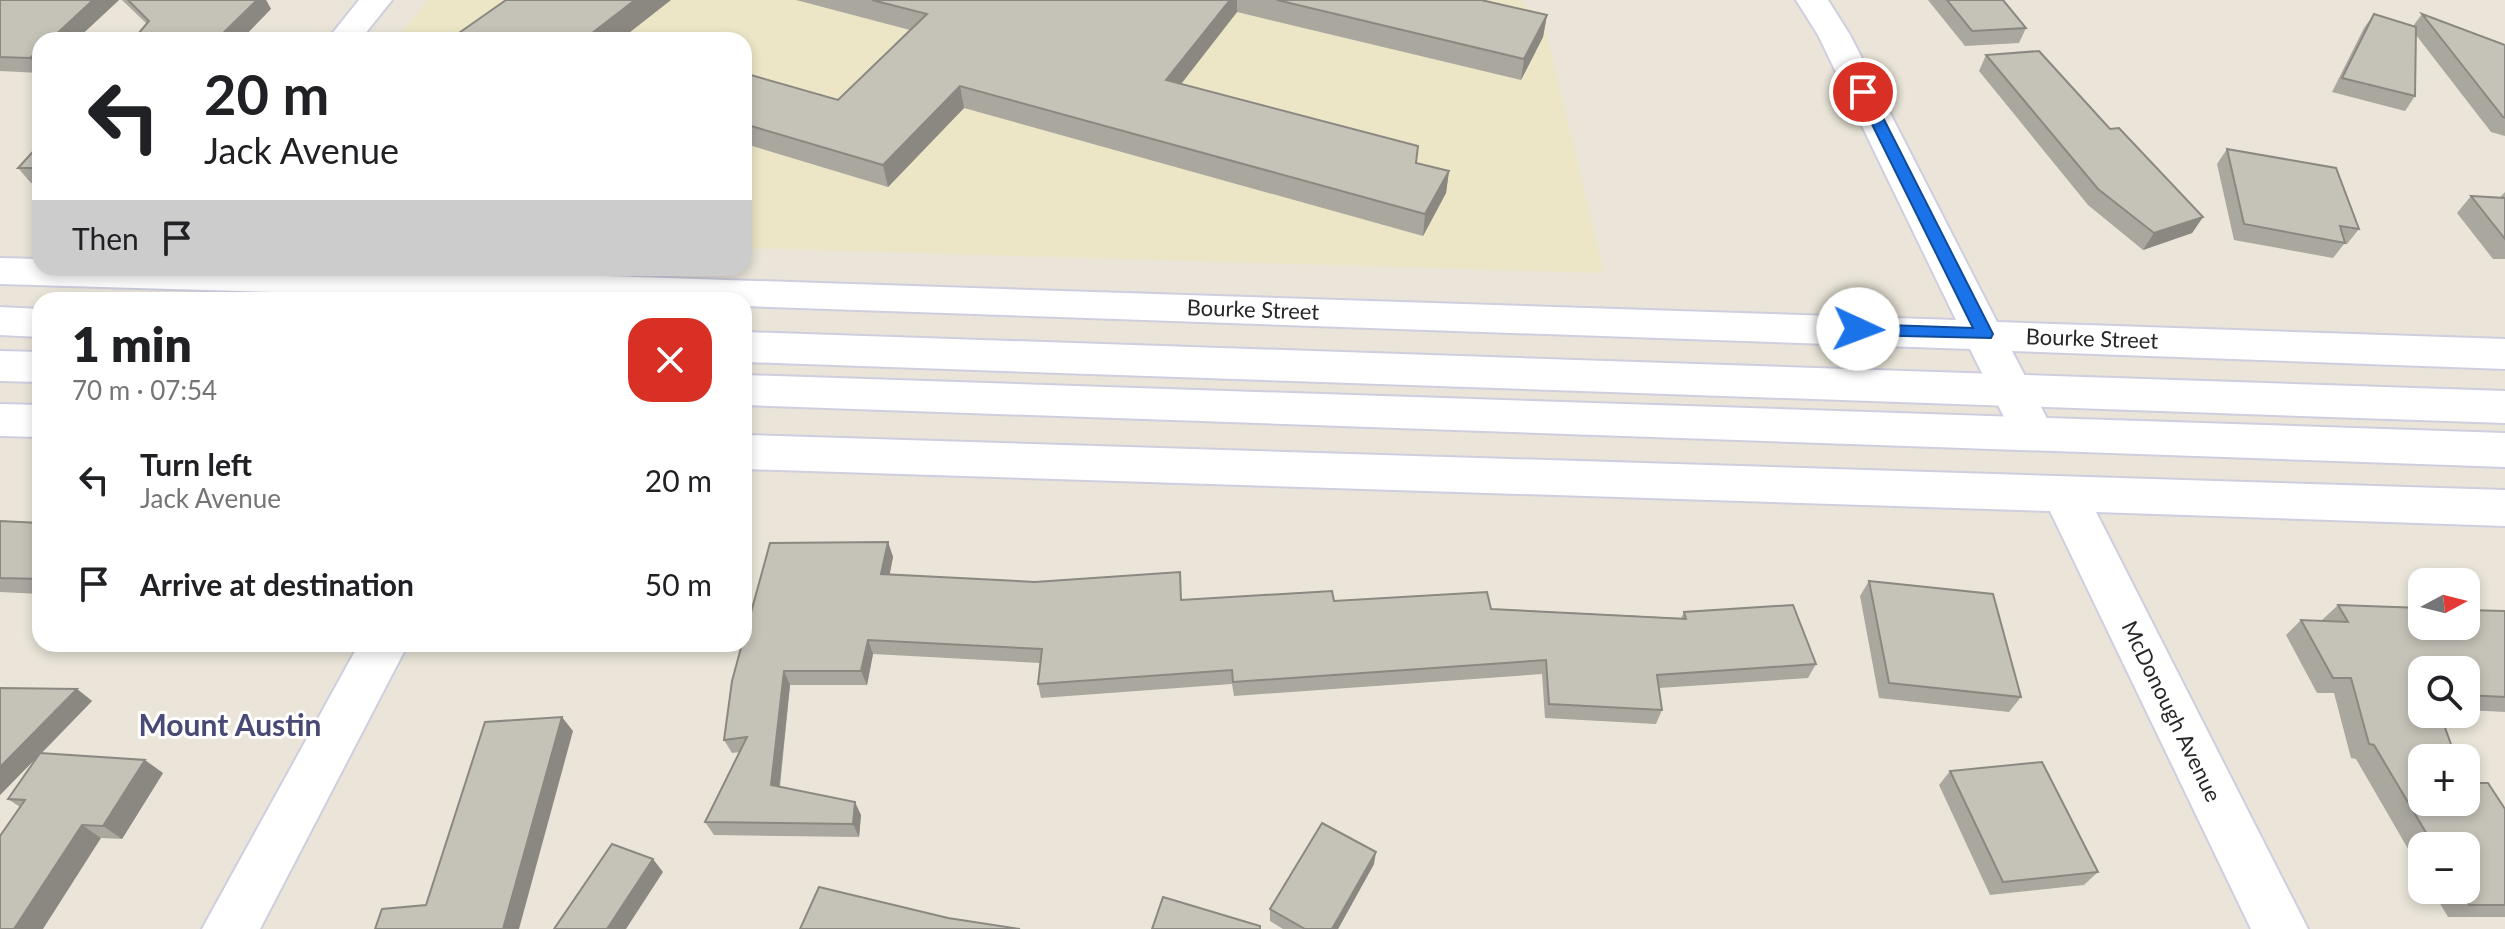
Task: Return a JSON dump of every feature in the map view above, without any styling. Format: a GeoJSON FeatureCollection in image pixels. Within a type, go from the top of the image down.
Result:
{"type":"FeatureCollection","features":[{"type":"Feature","properties":{"kind":"street"},"geometry":{"type":"LineString","coordinates":[[350,32],[376,0]]}},
{"type":"Feature","properties":{"kind":"street"},"geometry":{"type":"LineString","coordinates":[[1812,0],[1834,35],[2033,434]]}},
{"type":"Feature","properties":{"kind":"street","name":"Bourke Street"},"geometry":{"type":"LineString","coordinates":[[0,271],[32,271]]}},
{"type":"Feature","properties":{"kind":"street","name":"Bourke Street"},"geometry":{"type":"LineString","coordinates":[[271,276],[2505,354]]}},
{"type":"Feature","properties":{"kind":"street"},"geometry":{"type":"LineString","coordinates":[[0,321],[32,323]]}},
{"type":"Feature","properties":{"kind":"street"},"geometry":{"type":"LineString","coordinates":[[752,347],[2505,407]]}},
{"type":"Feature","properties":{"kind":"street"},"geometry":{"type":"LineString","coordinates":[[0,366],[32,367]]}},
{"type":"Feature","properties":{"kind":"street"},"geometry":{"type":"LineString","coordinates":[[752,390],[2505,450]]}},
{"type":"Feature","properties":{"kind":"street"},"geometry":{"type":"LineString","coordinates":[[0,420],[32,421]]}},
{"type":"Feature","properties":{"kind":"street"},"geometry":{"type":"LineString","coordinates":[[752,452],[2505,508]]}},
{"type":"Feature","properties":{"kind":"street","name":"McDonough Avenue"},"geometry":{"type":"LineString","coordinates":[[2064,493],[2280,929]]}},
{"type":"Feature","properties":{"kind":"street"},"geometry":{"type":"LineString","coordinates":[[230,929],[380,652]]}},
{"type":"Feature","properties":{"kind":"shaded area"},"geometry":{"type":"Polygon","coordinates":[[[428,0],[1520,0],[1545,26],[1604,273],[752,248],[752,32],[402,32],[428,0]]]}},
{"type":"Feature","properties":{"kind":"building"},"geometry":{"type":"Polygon","coordinates":[[[0,0],[93,0],[59,32],[32,32],[30,58],[0,57],[0,0]]]}},
{"type":"Feature","properties":{"kind":"building"},"geometry":{"type":"Polygon","coordinates":[[[128,0],[257,0],[224,32],[140,32],[149,21],[128,0]]]}},
{"type":"Feature","properties":{"kind":"building"},"geometry":{"type":"Polygon","coordinates":[[[506,0],[635,0],[593,32],[460,32],[506,0]]]}},
{"type":"Feature","properties":{"kind":"building"},"geometry":{"type":"Polygon","coordinates":[[[872,0],[1230,0],[1166,80],[1418,146],[1416,163],[1449,171],[1425,214],[960,86],[883,165],[752,126],[752,75],[838,100],[927,14],[872,0]]]}},
{"type":"Feature","properties":{"kind":"building"},"geometry":{"type":"Polygon","coordinates":[[[1277,0],[1481,0],[1547,15],[1524,59],[1277,0]]]}},
{"type":"Feature","properties":{"kind":"building"},"geometry":{"type":"Polygon","coordinates":[[[1947,0],[2003,0],[2026,28],[1972,31],[1947,0]]]}},
{"type":"Feature","properties":{"kind":"building"},"geometry":{"type":"Polygon","coordinates":[[[2374,14],[2416,27],[2415,96],[2342,78],[2374,14]]]}},
{"type":"Feature","properties":{"kind":"building"},"geometry":{"type":"Polygon","coordinates":[[[2422,14],[2505,45],[2505,118],[2503,117],[2422,14]]]}},
{"type":"Feature","properties":{"kind":"building"},"geometry":{"type":"Polygon","coordinates":[[[2039,51],[2110,129],[2119,128],[2203,217],[2154,233],[2098,189],[1986,55],[2039,51]]]}},
{"type":"Feature","properties":{"kind":"building"},"geometry":{"type":"Polygon","coordinates":[[[2227,149],[2336,168],[2359,229],[2340,226],[2345,243],[2244,224],[2227,149]]]}},
{"type":"Feature","properties":{"kind":"building"},"geometry":{"type":"Polygon","coordinates":[[[32,153],[32,168],[18,168],[32,153]]]}},
{"type":"Feature","properties":{"kind":"building"},"geometry":{"type":"Polygon","coordinates":[[[2471,196],[2505,198],[2505,239],[2471,196]]]}},
{"type":"Feature","properties":{"kind":"building"},"geometry":{"type":"Polygon","coordinates":[[[0,521],[32,523],[32,579],[0,578],[0,521]]]}},
{"type":"Feature","properties":{"kind":"building"},"geometry":{"type":"Polygon","coordinates":[[[888,542],[881,574],[1035,582],[1180,572],[1181,600],[1332,591],[1334,601],[1487,592],[1491,609],[1686,619],[1684,612],[1793,605],[1816,664],[1657,675],[1662,710],[1549,704],[1546,660],[1233,682],[1232,670],[1038,684],[1042,649],[868,640],[861,671],[784,671],[771,785],[855,802],[853,824],[705,822],[747,737],[724,740],[732,681],[740,652],[752,652],[752,609],[770,543],[888,542]]]}},
{"type":"Feature","properties":{"kind":"building"},"geometry":{"type":"Polygon","coordinates":[[[1869,581],[1993,594],[2021,697],[1889,683],[1869,581]]]}},
{"type":"Feature","properties":{"kind":"building"},"geometry":{"type":"Polygon","coordinates":[[[2338,605],[2408,608],[2408,640],[2480,640],[2480,610],[2505,611],[2505,697],[2480,696],[2480,656],[2408,656],[2408,728],[2445,728],[2451,744],[2408,744],[2408,802],[2374,745],[2369,744],[2351,678],[2333,678],[2301,620],[2348,622],[2338,605]]]}},
{"type":"Feature","properties":{"kind":"building"},"geometry":{"type":"Polygon","coordinates":[[[0,688],[77,689],[0,767],[0,688]]]}},
{"type":"Feature","properties":{"kind":"building"},"geometry":{"type":"Polygon","coordinates":[[[562,717],[503,929],[375,929],[382,909],[426,905],[485,722],[562,717]]]}},
{"type":"Feature","properties":{"kind":"building"},"geometry":{"type":"Polygon","coordinates":[[[40,753],[145,760],[103,826],[82,825],[14,929],[0,929],[0,836],[25,800],[8,799],[40,753]]]}},
{"type":"Feature","properties":{"kind":"building"},"geometry":{"type":"Polygon","coordinates":[[[2042,762],[2098,872],[2003,882],[1950,771],[2042,762]]]}},
{"type":"Feature","properties":{"kind":"building"},"geometry":{"type":"Polygon","coordinates":[[[2480,783],[2488,783],[2505,809],[2505,905],[2468,904],[2480,904],[2480,832],[2426,832],[2416,816],[2480,816],[2480,783]]]}},
{"type":"Feature","properties":{"kind":"building"},"geometry":{"type":"Polygon","coordinates":[[[1322,823],[1376,852],[1332,929],[1305,929],[1270,909],[1322,823]]]}},
{"type":"Feature","properties":{"kind":"building"},"geometry":{"type":"Polygon","coordinates":[[[612,844],[653,859],[607,929],[554,929],[612,844]]]}},
{"type":"Feature","properties":{"kind":"building"},"geometry":{"type":"Polygon","coordinates":[[[819,887],[948,918],[1020,929],[800,929],[819,887]]]}},
{"type":"Feature","properties":{"kind":"building"},"geometry":{"type":"Polygon","coordinates":[[[1163,897],[1260,926],[1260,929],[1152,929],[1163,897]]]}},
{"type":"Feature","properties":{"kind":"district","name":"Mount Austin"},"geometry":{"type":"Point","coordinates":[230,724]}},
{"type":"Feature","properties":{"kind":"route"},"geometry":{"type":"LineString","coordinates":[[1858,329],[1985,334],[1863,92]]}}]}
